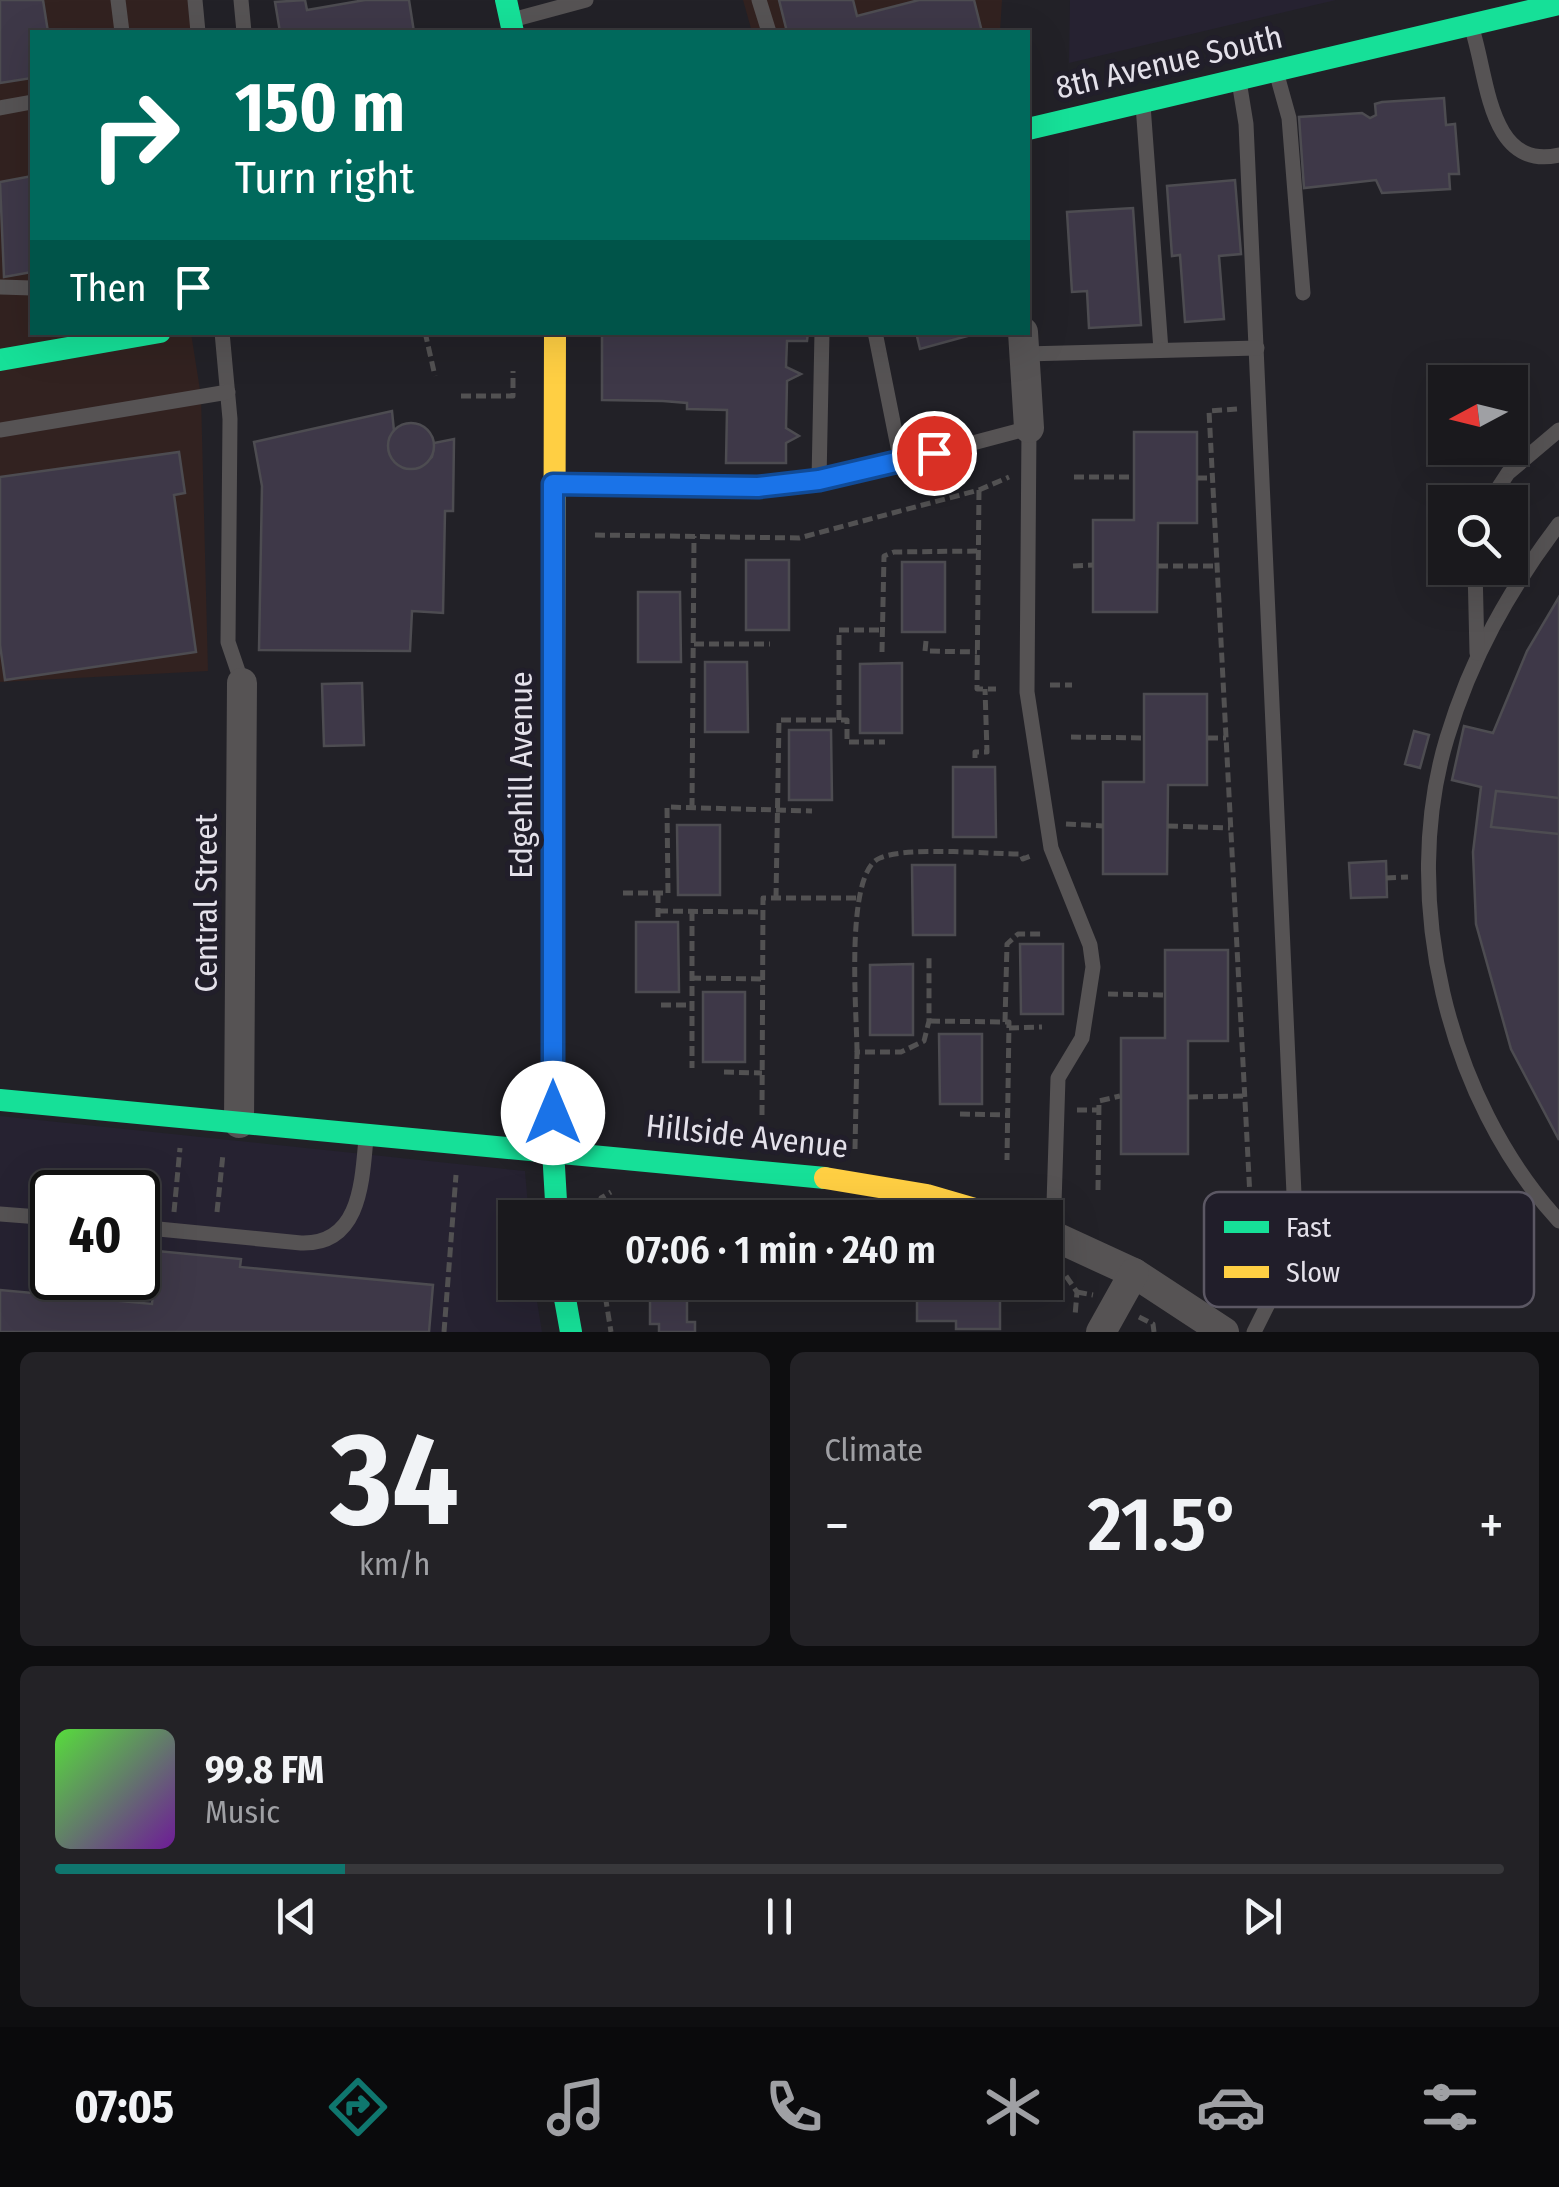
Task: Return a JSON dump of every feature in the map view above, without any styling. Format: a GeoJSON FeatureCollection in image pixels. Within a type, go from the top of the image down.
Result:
{"type":"FeatureCollection","features":[{"type":"Feature","properties":{"kind":"street","name":"8th Avenue South"},"geometry":{"type":"LineString","coordinates":[[1030,129],[1559,4]]}},
{"type":"Feature","properties":{"kind":"street"},"geometry":{"type":"LineString","coordinates":[[0,360],[60,341],[127,335]]}},
{"type":"Feature","properties":{"kind":"street","name":"Edgehill Avenue"},"geometry":{"type":"LineString","coordinates":[[555,335],[556,1200]]}},
{"type":"Feature","properties":{"kind":"street"},"geometry":{"type":"LineString","coordinates":[[1024,343],[1029,428]]}},
{"type":"Feature","properties":{"kind":"street","name":"Central Street"},"geometry":{"type":"LineString","coordinates":[[239,1123],[242,683]]}},
{"type":"Feature","properties":{"kind":"street","name":"Hillside Avenue"},"geometry":{"type":"LineString","coordinates":[[0,1100],[553,1150],[887,1187],[937,1200]]}},
{"type":"Feature","properties":{"kind":"street"},"geometry":{"type":"LineString","coordinates":[[1063,1240],[1134,1273],[1224,1332]]}},
{"type":"Feature","properties":{"kind":"street"},"geometry":{"type":"LineString","coordinates":[[1086,1328],[1134,1273]]}},
{"type":"Feature","properties":{"kind":"street"},"geometry":{"type":"LineString","coordinates":[[566,1300],[572,1332]]}},
{"type":"Feature","properties":{"kind":"lane"},"geometry":{"type":"LineString","coordinates":[[118,0],[122,30]]}},
{"type":"Feature","properties":{"kind":"lane"},"geometry":{"type":"LineString","coordinates":[[195,0],[198,30]]}},
{"type":"Feature","properties":{"kind":"lane"},"geometry":{"type":"LineString","coordinates":[[241,0],[244,30]]}},
{"type":"Feature","properties":{"kind":"lane"},"geometry":{"type":"LineString","coordinates":[[509,18],[586,0]]}},
{"type":"Feature","properties":{"kind":"lane"},"geometry":{"type":"LineString","coordinates":[[759,0],[768,30]]}},
{"type":"Feature","properties":{"kind":"lane"},"geometry":{"type":"LineString","coordinates":[[1471,24],[1504,138],[1524,155],[1559,155]]}},
{"type":"Feature","properties":{"kind":"lane"},"geometry":{"type":"LineString","coordinates":[[1276,70],[1289,118],[1303,294]]}},
{"type":"Feature","properties":{"kind":"lane"},"geometry":{"type":"LineString","coordinates":[[1239,78],[1246,124],[1260,408],[1294,1192]]}},
{"type":"Feature","properties":{"kind":"lane"},"geometry":{"type":"LineString","coordinates":[[0,108],[30,102]]}},
{"type":"Feature","properties":{"kind":"lane"},"geometry":{"type":"LineString","coordinates":[[1142,102],[1161,350]]}},
{"type":"Feature","properties":{"kind":"lane"},"geometry":{"type":"LineString","coordinates":[[0,286],[30,288]]}},
{"type":"Feature","properties":{"kind":"lane"},"geometry":{"type":"LineString","coordinates":[[222,335],[230,420],[228,642],[242,683]]}},
{"type":"Feature","properties":{"kind":"lane"},"geometry":{"type":"LineString","coordinates":[[819,480],[822,335]]}},
{"type":"Feature","properties":{"kind":"lane"},"geometry":{"type":"LineString","coordinates":[[877,335],[901,462]]}},
{"type":"Feature","properties":{"kind":"lane"},"geometry":{"type":"LineString","coordinates":[[1024,343],[1161,350],[1257,348]]}},
{"type":"Feature","properties":{"kind":"lane"},"geometry":{"type":"LineString","coordinates":[[0,430],[228,392]]}},
{"type":"Feature","properties":{"kind":"lane"},"geometry":{"type":"LineString","coordinates":[[553,484],[758,487],[819,480],[1029,428],[1026,672],[1046,824],[1051,848],[1090,945],[1092,994],[1082,1038],[1058,1078],[1051,1200]]}},
{"type":"Feature","properties":{"kind":"lane"},"geometry":{"type":"LineString","coordinates":[[1502,485],[1520,460],[1559,430]]}},
{"type":"Feature","properties":{"kind":"lane"},"geometry":{"type":"LineString","coordinates":[[1559,524],[1522,573],[1477,657],[1446,742],[1434,803],[1434,927],[1443,988],[1482,1106],[1511,1160],[1559,1221]]}},
{"type":"Feature","properties":{"kind":"lane"},"geometry":{"type":"LineString","coordinates":[[1475,585],[1477,657]]}},
{"type":"Feature","properties":{"kind":"lane"},"geometry":{"type":"LineString","coordinates":[[160,1228],[301,1243],[328,1240],[344,1229],[354,1212],[367,1136]]}},
{"type":"Feature","properties":{"kind":"lane"},"geometry":{"type":"LineString","coordinates":[[0,1214],[30,1216]]}},
{"type":"Feature","properties":{"kind":"lane"},"geometry":{"type":"LineString","coordinates":[[1254,1332],[1266,1307]]}},
{"type":"Feature","properties":{"kind":"path"},"geometry":{"type":"LineString","coordinates":[[426,335],[435,376]]}},
{"type":"Feature","properties":{"kind":"path"},"geometry":{"type":"LineString","coordinates":[[462,396],[513,396],[513,371]]}},
{"type":"Feature","properties":{"kind":"path"},"geometry":{"type":"LineString","coordinates":[[1250,1192],[1209,411],[1260,408]]}},
{"type":"Feature","properties":{"kind":"path"},"geometry":{"type":"LineString","coordinates":[[595,535],[799,538],[979,490],[1030,468]]}},
{"type":"Feature","properties":{"kind":"path"},"geometry":{"type":"LineString","coordinates":[[1074,477],[1134,478]]}},
{"type":"Feature","properties":{"kind":"path"},"geometry":{"type":"LineString","coordinates":[[1197,478],[1212,478]]}},
{"type":"Feature","properties":{"kind":"path"},"geometry":{"type":"LineString","coordinates":[[979,490],[977,689],[996,689]]}},
{"type":"Feature","properties":{"kind":"path"},"geometry":{"type":"LineString","coordinates":[[692,808],[694,536]]}},
{"type":"Feature","properties":{"kind":"path"},"geometry":{"type":"LineString","coordinates":[[882,652],[884,556],[894,552],[978,551]]}},
{"type":"Feature","properties":{"kind":"path"},"geometry":{"type":"LineString","coordinates":[[1073,566],[1093,566]]}},
{"type":"Feature","properties":{"kind":"path"},"geometry":{"type":"LineString","coordinates":[[1158,566],[1217,566]]}},
{"type":"Feature","properties":{"kind":"path"},"geometry":{"type":"LineString","coordinates":[[839,720],[839,630],[883,630]]}},
{"type":"Feature","properties":{"kind":"path"},"geometry":{"type":"LineString","coordinates":[[926,641],[926,651],[977,652]]}},
{"type":"Feature","properties":{"kind":"path"},"geometry":{"type":"LineString","coordinates":[[694,644],[770,644]]}},
{"type":"Feature","properties":{"kind":"path"},"geometry":{"type":"LineString","coordinates":[[975,758],[974,752],[987,752],[985,689]]}},
{"type":"Feature","properties":{"kind":"path"},"geometry":{"type":"LineString","coordinates":[[776,898],[779,720],[848,720],[847,742],[886,742]]}},
{"type":"Feature","properties":{"kind":"path"},"geometry":{"type":"LineString","coordinates":[[1071,737],[1144,738]]}},
{"type":"Feature","properties":{"kind":"path"},"geometry":{"type":"LineString","coordinates":[[1208,738],[1226,738]]}},
{"type":"Feature","properties":{"kind":"path"},"geometry":{"type":"LineString","coordinates":[[624,893],[668,892],[667,808],[812,811]]}},
{"type":"Feature","properties":{"kind":"path"},"geometry":{"type":"LineString","coordinates":[[1046,824],[1103,826]]}},
{"type":"Feature","properties":{"kind":"path"},"geometry":{"type":"LineString","coordinates":[[1168,826],[1231,828]]}},
{"type":"Feature","properties":{"kind":"path"},"geometry":{"type":"LineString","coordinates":[[855,1149],[857,898],[866,868],[885,856],[1020,854],[1022,859],[1051,848]]}},
{"type":"Feature","properties":{"kind":"path"},"geometry":{"type":"LineString","coordinates":[[658,893],[658,914],[763,912]]}},
{"type":"Feature","properties":{"kind":"path"},"geometry":{"type":"LineString","coordinates":[[762,1115],[763,898],[857,898]]}},
{"type":"Feature","properties":{"kind":"path"},"geometry":{"type":"LineString","coordinates":[[692,911],[692,1068]]}},
{"type":"Feature","properties":{"kind":"path"},"geometry":{"type":"LineString","coordinates":[[1007,1160],[1007,944],[1018,934],[1043,934]]}},
{"type":"Feature","properties":{"kind":"path"},"geometry":{"type":"LineString","coordinates":[[856,1052],[909,1050],[924,1042],[929,1021],[929,954]]}},
{"type":"Feature","properties":{"kind":"path"},"geometry":{"type":"LineString","coordinates":[[691,978],[762,980]]}},
{"type":"Feature","properties":{"kind":"path"},"geometry":{"type":"LineString","coordinates":[[1092,994],[1164,995]]}},
{"type":"Feature","properties":{"kind":"path"},"geometry":{"type":"LineString","coordinates":[[1228,997],[1239,996]]}},
{"type":"Feature","properties":{"kind":"path"},"geometry":{"type":"LineString","coordinates":[[660,1006],[692,1005]]}},
{"type":"Feature","properties":{"kind":"path"},"geometry":{"type":"LineString","coordinates":[[929,1021],[1042,1027]]}},
{"type":"Feature","properties":{"kind":"path"},"geometry":{"type":"LineString","coordinates":[[724,1072],[762,1072]]}},
{"type":"Feature","properties":{"kind":"path"},"geometry":{"type":"LineString","coordinates":[[1098,1190],[1099,1101],[1120,1096]]}},
{"type":"Feature","properties":{"kind":"path"},"geometry":{"type":"LineString","coordinates":[[1188,1097],[1245,1096]]}},
{"type":"Feature","properties":{"kind":"path"},"geometry":{"type":"LineString","coordinates":[[960,1114],[1008,1115]]}},
{"type":"Feature","properties":{"kind":"path"},"geometry":{"type":"LineString","coordinates":[[176,1191],[180,1145]]}},
{"type":"Feature","properties":{"kind":"path"},"geometry":{"type":"LineString","coordinates":[[218,1198],[223,1151]]}},
{"type":"Feature","properties":{"kind":"path"},"geometry":{"type":"LineString","coordinates":[[444,1332],[456,1172]]}},
{"type":"Feature","properties":{"kind":"path"},"geometry":{"type":"LineString","coordinates":[[1063,1276],[1073,1282],[1086,1328]]}},
{"type":"Feature","properties":{"kind":"path"},"geometry":{"type":"LineString","coordinates":[[606,1300],[611,1332]]}},
{"type":"Feature","properties":{"kind":"shaded area"},"geometry":{"type":"Polygon","coordinates":[[[0,0],[195,0],[198,30],[30,30],[30,335],[191,335],[201,396],[208,671],[0,682],[0,0]]]}},
{"type":"Feature","properties":{"kind":"shaded area"},"geometry":{"type":"Polygon","coordinates":[[[743,0],[1002,0],[1000,30],[751,30],[743,0]]]}},
{"type":"Feature","properties":{"kind":"shaded area"},"geometry":{"type":"Polygon","coordinates":[[[1070,0],[1336,0],[1069,63],[1070,0]]]}},
{"type":"Feature","properties":{"kind":"shaded area"},"geometry":{"type":"Polygon","coordinates":[[[0,1116],[525,1171],[528,1200],[498,1200],[498,1300],[537,1300],[542,1332],[0,1332],[0,1116]]]}},
{"type":"Feature","properties":{"kind":"building"},"geometry":{"type":"Polygon","coordinates":[[[0,0],[43,0],[48,30],[30,30],[30,78],[0,83],[0,0]]]}},
{"type":"Feature","properties":{"kind":"building"},"geometry":{"type":"Polygon","coordinates":[[[305,0],[307,10],[365,0],[409,0],[414,30],[280,30],[275,2],[305,0]]]}},
{"type":"Feature","properties":{"kind":"building"},"geometry":{"type":"Polygon","coordinates":[[[779,0],[853,0],[857,16],[919,0],[974,0],[982,30],[786,30],[779,0]]]}},
{"type":"Feature","properties":{"kind":"building"},"geometry":{"type":"Polygon","coordinates":[[[1444,98],[1446,125],[1455,124],[1459,174],[1449,174],[1450,189],[1382,193],[1376,180],[1304,188],[1299,117],[1362,113],[1370,118],[1376,115],[1375,104],[1382,102],[1444,98]]]}},
{"type":"Feature","properties":{"kind":"building"},"geometry":{"type":"Polygon","coordinates":[[[30,176],[30,272],[4,277],[0,182],[30,176]]]}},
{"type":"Feature","properties":{"kind":"building"},"geometry":{"type":"Polygon","coordinates":[[[1235,180],[1241,254],[1219,256],[1224,319],[1185,322],[1180,255],[1172,256],[1167,186],[1235,180]]]}},
{"type":"Feature","properties":{"kind":"building"},"geometry":{"type":"Polygon","coordinates":[[[1133,208],[1141,325],[1089,328],[1087,291],[1072,292],[1067,212],[1133,208]]]}},
{"type":"Feature","properties":{"kind":"building"},"geometry":{"type":"Polygon","coordinates":[[[602,335],[808,335],[807,341],[787,341],[786,367],[801,374],[787,381],[786,428],[799,436],[786,443],[786,463],[726,463],[727,410],[687,409],[687,403],[663,401],[602,400],[602,335]]]}},
{"type":"Feature","properties":{"kind":"building"},"geometry":{"type":"Polygon","coordinates":[[[917,335],[971,335],[920,349],[917,335]]]}},
{"type":"Feature","properties":{"kind":"building"},"geometry":{"type":"Polygon","coordinates":[[[392,411],[394,431],[389,450],[404,468],[421,467],[432,457],[434,443],[454,439],[453,511],[445,511],[443,613],[412,611],[410,651],[259,650],[262,486],[254,442],[392,411]]]}},
{"type":"Feature","properties":{"kind":"building"},"geometry":{"type":"Polygon","coordinates":[[[411,423],[427,430],[434,446],[427,462],[411,469],[395,462],[388,446],[395,430],[411,423]]]}},
{"type":"Feature","properties":{"kind":"building"},"geometry":{"type":"Polygon","coordinates":[[[1134,432],[1197,432],[1197,523],[1158,523],[1157,612],[1093,612],[1093,520],[1134,520],[1134,432]]]}},
{"type":"Feature","properties":{"kind":"building"},"geometry":{"type":"Polygon","coordinates":[[[179,452],[185,493],[174,495],[196,652],[5,680],[0,645],[0,477],[179,452]]]}},
{"type":"Feature","properties":{"kind":"building"},"geometry":{"type":"Polygon","coordinates":[[[746,560],[789,560],[789,630],[746,630],[746,560]]]}},
{"type":"Feature","properties":{"kind":"building"},"geometry":{"type":"Polygon","coordinates":[[[902,562],[945,562],[945,632],[902,632],[902,562]]]}},
{"type":"Feature","properties":{"kind":"building"},"geometry":{"type":"Polygon","coordinates":[[[638,592],[680,592],[681,662],[638,662],[638,592]]]}},
{"type":"Feature","properties":{"kind":"building"},"geometry":{"type":"Polygon","coordinates":[[[1559,597],[1559,1140],[1511,1049],[1476,924],[1473,852],[1481,787],[1452,780],[1464,726],[1493,733],[1527,651],[1559,597]]]}},
{"type":"Feature","properties":{"kind":"building"},"geometry":{"type":"Polygon","coordinates":[[[705,662],[747,662],[748,732],[705,732],[705,662]]]}},
{"type":"Feature","properties":{"kind":"building"},"geometry":{"type":"Polygon","coordinates":[[[902,663],[902,733],[860,733],[860,664],[902,663]]]}},
{"type":"Feature","properties":{"kind":"building"},"geometry":{"type":"Polygon","coordinates":[[[362,683],[364,745],[324,746],[322,684],[362,683]]]}},
{"type":"Feature","properties":{"kind":"building"},"geometry":{"type":"Polygon","coordinates":[[[1144,694],[1207,694],[1207,785],[1168,785],[1167,874],[1103,874],[1103,782],[1144,782],[1144,694]]]}},
{"type":"Feature","properties":{"kind":"building"},"geometry":{"type":"Polygon","coordinates":[[[789,730],[831,730],[832,800],[789,800],[789,730]]]}},
{"type":"Feature","properties":{"kind":"building"},"geometry":{"type":"Polygon","coordinates":[[[1414,731],[1429,735],[1420,768],[1405,764],[1414,731]]]}},
{"type":"Feature","properties":{"kind":"building"},"geometry":{"type":"Polygon","coordinates":[[[953,767],[995,767],[996,837],[953,837],[953,767]]]}},
{"type":"Feature","properties":{"kind":"building"},"geometry":{"type":"Polygon","coordinates":[[[1496,791],[1559,798],[1559,834],[1491,827],[1496,791]]]}},
{"type":"Feature","properties":{"kind":"building"},"geometry":{"type":"Polygon","coordinates":[[[677,825],[720,825],[720,895],[678,895],[677,825]]]}},
{"type":"Feature","properties":{"kind":"building"},"geometry":{"type":"Polygon","coordinates":[[[1386,861],[1387,897],[1351,898],[1349,863],[1386,861]]]}},
{"type":"Feature","properties":{"kind":"building"},"geometry":{"type":"Polygon","coordinates":[[[912,865],[955,865],[955,935],[913,935],[912,865]]]}},
{"type":"Feature","properties":{"kind":"building"},"geometry":{"type":"Polygon","coordinates":[[[636,922],[678,922],[679,992],[636,992],[636,922]]]}},
{"type":"Feature","properties":{"kind":"building"},"geometry":{"type":"Polygon","coordinates":[[[1020,944],[1063,944],[1063,1014],[1021,1014],[1020,944]]]}},
{"type":"Feature","properties":{"kind":"building"},"geometry":{"type":"Polygon","coordinates":[[[1165,950],[1228,950],[1228,1041],[1188,1041],[1188,1154],[1121,1154],[1121,1038],[1165,1038],[1165,950]]]}},
{"type":"Feature","properties":{"kind":"building"},"geometry":{"type":"Polygon","coordinates":[[[913,964],[913,1035],[870,1035],[870,965],[913,964]]]}},
{"type":"Feature","properties":{"kind":"building"},"geometry":{"type":"Polygon","coordinates":[[[703,992],[745,992],[745,1062],[703,1062],[703,992]]]}},
{"type":"Feature","properties":{"kind":"building"},"geometry":{"type":"Polygon","coordinates":[[[939,1034],[982,1034],[982,1104],[940,1104],[939,1034]]]}},
{"type":"Feature","properties":{"kind":"building"},"geometry":{"type":"Polygon","coordinates":[[[160,1251],[241,1259],[240,1267],[433,1285],[429,1332],[0,1332],[0,1290],[30,1293],[30,1300],[152,1304],[152,1300],[160,1300],[160,1251]]]}},
{"type":"Feature","properties":{"kind":"building"},"geometry":{"type":"Polygon","coordinates":[[[650,1300],[687,1300],[687,1322],[695,1322],[695,1332],[659,1332],[659,1324],[650,1324],[650,1300]]]}},
{"type":"Feature","properties":{"kind":"building"},"geometry":{"type":"Polygon","coordinates":[[[917,1300],[1000,1300],[1000,1329],[956,1329],[956,1321],[917,1321],[917,1300]]]}},
{"type":"Feature","properties":{"kind":"traffic: fast"},"geometry":{"type":"LineString","coordinates":[[506,0],[513,30]]}},
{"type":"Feature","properties":{"kind":"traffic: fast"},"geometry":{"type":"LineString","coordinates":[[1030,129],[1559,4]]}},
{"type":"Feature","properties":{"kind":"traffic: fast"},"geometry":{"type":"LineString","coordinates":[[0,360],[143,335]]}},
{"type":"Feature","properties":{"kind":"traffic: fast"},"geometry":{"type":"LineString","coordinates":[[554,700],[556,1200]]}},
{"type":"Feature","properties":{"kind":"traffic: fast"},"geometry":{"type":"LineString","coordinates":[[0,1100],[825,1178]]}},
{"type":"Feature","properties":{"kind":"traffic: fast"},"geometry":{"type":"LineString","coordinates":[[565,1300],[571,1332]]}},
{"type":"Feature","properties":{"kind":"traffic: slow"},"geometry":{"type":"LineString","coordinates":[[554,700],[555,335]]}},
{"type":"Feature","properties":{"kind":"traffic: slow"},"geometry":{"type":"LineString","coordinates":[[825,1178],[944,1200]]}},
{"type":"Feature","properties":{"kind":"route"},"geometry":{"type":"LineString","coordinates":[[553,1113],[553,484],[758,487],[819,480],[934,453]]}}]}
